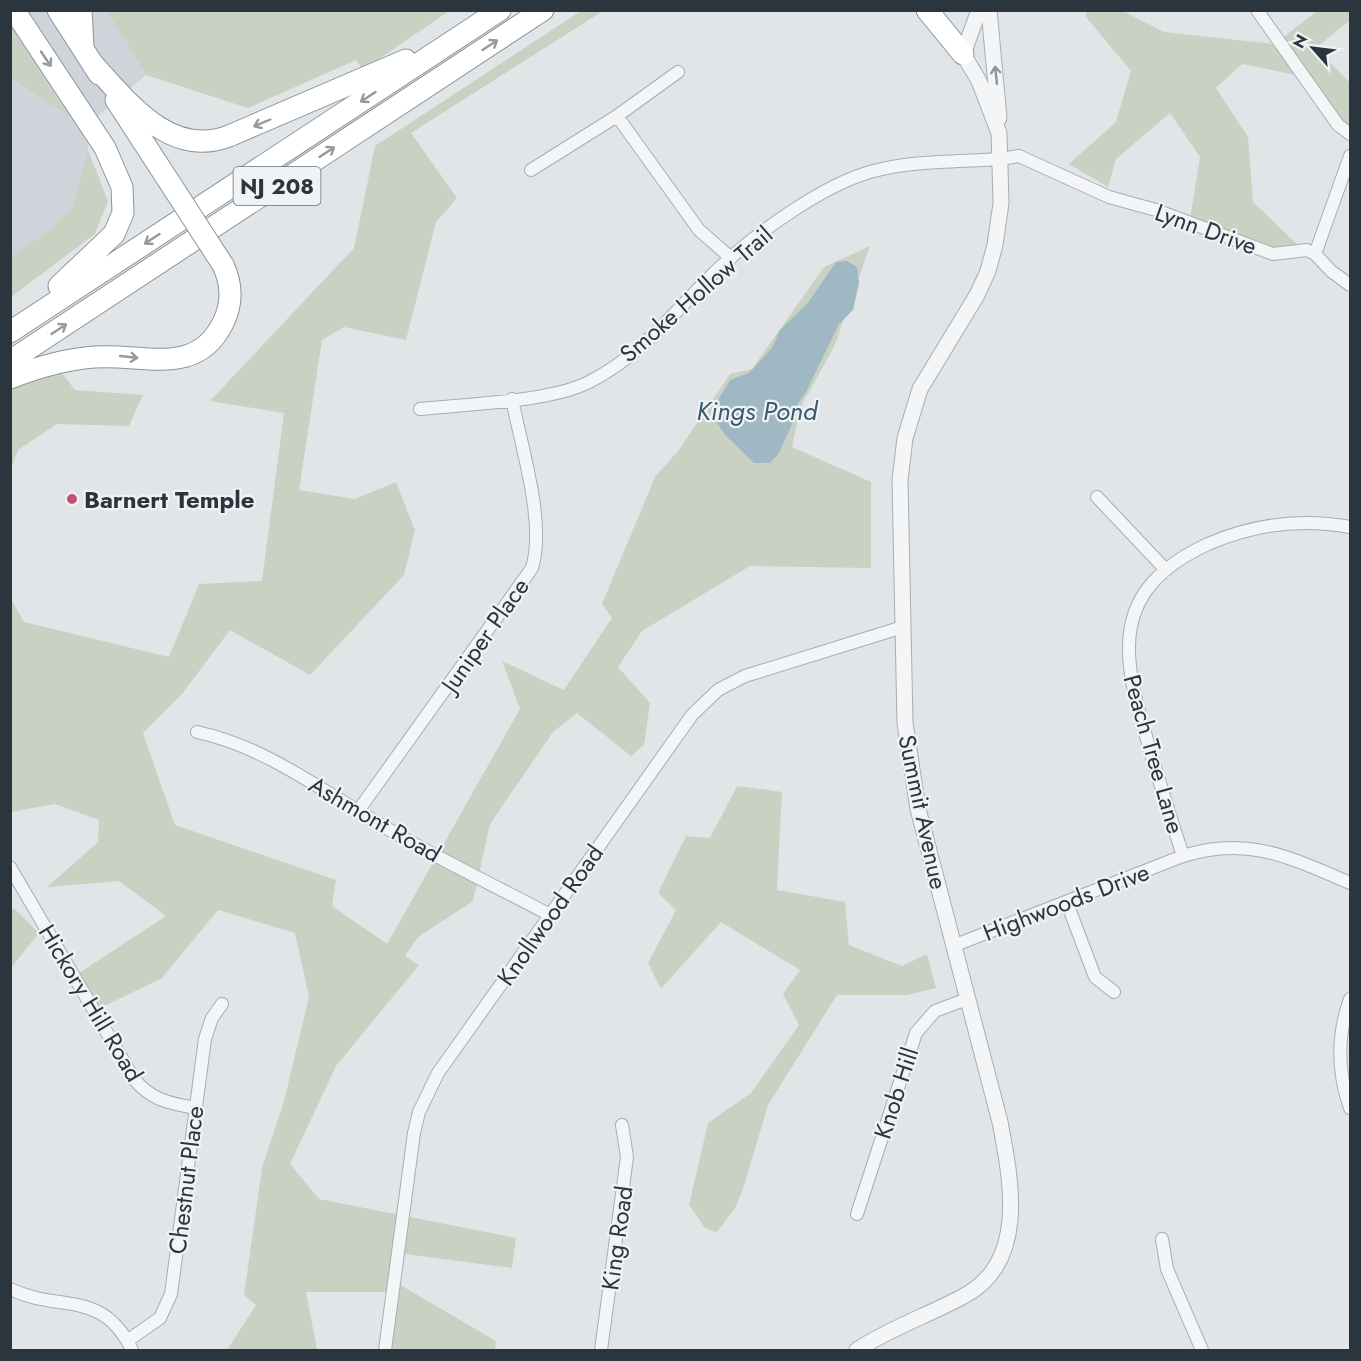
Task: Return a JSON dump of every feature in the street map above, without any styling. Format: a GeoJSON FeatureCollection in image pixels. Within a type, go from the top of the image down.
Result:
{"type":"FeatureCollection","features":[{"type":"Feature","properties":{"kind":"highway"},"geometry":{"type":"LineString","coordinates":[[10,323],[60,286],[107,243],[119,225],[124,201],[118,174],[105,148],[14,10]]}},
{"type":"Feature","properties":{"kind":"highway"},"geometry":{"type":"LineString","coordinates":[[10,378],[40,367],[83,358],[109,356],[172,360],[195,352],[215,336],[226,316],[230,283],[223,265],[58,10]]}},
{"type":"Feature","properties":{"kind":"highway"},"geometry":{"type":"LineString","coordinates":[[81,10],[88,56],[135,108],[165,132],[182,140],[207,142],[229,136],[358,82],[493,15]]}},
{"type":"Feature","properties":{"kind":"highway","name":"NJ 208"},"geometry":{"type":"LineString","coordinates":[[10,361],[543,10]]}},
{"type":"Feature","properties":{"kind":"highway"},"geometry":{"type":"LineString","coordinates":[[927,10],[963,54]]}},
{"type":"Feature","properties":{"kind":"highway","name":"NJ 208"},"geometry":{"type":"LineString","coordinates":[[10,332],[493,15]]}},
{"type":"Feature","properties":{"kind":"street"},"geometry":{"type":"LineString","coordinates":[[963,54],[979,10]]}},
{"type":"Feature","properties":{"kind":"street","name":"Summit Avenue"},"geometry":{"type":"LineString","coordinates":[[857,1350],[972,1291],[990,1274],[1006,1247],[1011,1215],[1003,1135],[912,781],[905,723],[900,480],[905,438],[920,389],[977,295],[988,271],[995,245],[1002,203],[1001,159],[989,10]]}},
{"type":"Feature","properties":{"kind":"street"},"geometry":{"type":"LineString","coordinates":[[1257,10],[1338,125],[1350,134]]}},
{"type":"Feature","properties":{"kind":"street","name":"Summit Avenue"},"geometry":{"type":"LineString","coordinates":[[963,54],[979,81],[999,133]]}},
{"type":"Feature","properties":{"kind":"street"},"geometry":{"type":"LineString","coordinates":[[531,170],[617,116],[678,72]]}},
{"type":"Feature","properties":{"kind":"street"},"geometry":{"type":"LineString","coordinates":[[617,116],[699,231],[731,258]]}},
{"type":"Feature","properties":{"kind":"street","name":"Lynn Drive"},"geometry":{"type":"LineString","coordinates":[[1001,159],[1018,156],[1101,195],[1156,210],[1273,254],[1298,249],[1316,254]]}},
{"type":"Feature","properties":{"kind":"street"},"geometry":{"type":"LineString","coordinates":[[1350,156],[1316,254],[1331,271],[1350,285]]}},
{"type":"Feature","properties":{"kind":"street","name":"Smoke Hollow Trail"},"geometry":{"type":"LineString","coordinates":[[420,410],[512,399],[573,388],[605,372],[650,339],[731,258],[810,201],[849,179],[894,167],[1001,159]]}},
{"type":"Feature","properties":{"kind":"street","name":"Juniper Place"},"geometry":{"type":"LineString","coordinates":[[358,812],[532,568],[536,555],[538,529],[512,399]]}},
{"type":"Feature","properties":{"kind":"street"},"geometry":{"type":"LineString","coordinates":[[1097,497],[1166,570]]}},
{"type":"Feature","properties":{"kind":"street","name":"Peach Tree Lane"},"geometry":{"type":"LineString","coordinates":[[1183,856],[1137,707],[1128,657],[1130,627],[1135,611],[1144,594],[1166,570],[1207,545],[1260,527],[1312,522],[1350,527]]}},
{"type":"Feature","properties":{"kind":"street","name":"Knollwood Road"},"geometry":{"type":"LineString","coordinates":[[385,1350],[414,1133],[419,1112],[438,1073],[685,724],[705,701],[745,676],[903,627]]}},
{"type":"Feature","properties":{"kind":"street","name":"Ashmont Road"},"geometry":{"type":"LineString","coordinates":[[197,732],[221,737],[269,757],[358,812],[550,915]]}},
{"type":"Feature","properties":{"kind":"street","name":"Highwoods Drive"},"geometry":{"type":"LineString","coordinates":[[953,946],[1183,856],[1222,847],[1260,849],[1350,883]]}},
{"type":"Feature","properties":{"kind":"street","name":"Hickory Hill Road"},"geometry":{"type":"LineString","coordinates":[[10,867],[134,1079],[152,1096],[163,1102],[195,1108]]}},
{"type":"Feature","properties":{"kind":"street"},"geometry":{"type":"LineString","coordinates":[[1067,903],[1095,977],[1114,992]]}},
{"type":"Feature","properties":{"kind":"street","name":"Knob Hill"},"geometry":{"type":"LineString","coordinates":[[857,1214],[916,1033],[935,1011],[967,999]]}},
{"type":"Feature","properties":{"kind":"street"},"geometry":{"type":"LineString","coordinates":[[1350,999],[1342,1028],[1340,1056],[1341,1076],[1350,1108]]}},
{"type":"Feature","properties":{"kind":"street","name":"Chestnut Place"},"geometry":{"type":"LineString","coordinates":[[130,1346],[160,1317],[171,1294],[205,1039],[212,1018],[222,1004]]}},
{"type":"Feature","properties":{"kind":"street","name":"King Road"},"geometry":{"type":"LineString","coordinates":[[601,1350],[627,1157],[622,1125]]}},
{"type":"Feature","properties":{"kind":"street"},"geometry":{"type":"LineString","coordinates":[[1162,1239],[1167,1269],[1202,1350]]}},
{"type":"Feature","properties":{"kind":"street"},"geometry":{"type":"LineString","coordinates":[[10,1289],[38,1300],[68,1302],[96,1311],[109,1319],[130,1346]]}},
{"type":"Feature","properties":{"kind":"shaded area"},"geometry":{"type":"Polygon","coordinates":[[[11,11],[107,11],[146,75],[87,125],[88,150],[72,207],[46,233],[11,256],[11,11]]]}},
{"type":"Feature","properties":{"kind":"shaded area"},"geometry":{"type":"Polygon","coordinates":[[[107,11],[449,11],[363,70],[356,60],[248,108],[146,75],[107,11]]]}},
{"type":"Feature","properties":{"kind":"shaded area"},"geometry":{"type":"Polygon","coordinates":[[[581,11],[603,11],[411,133],[457,198],[436,222],[406,340],[344,327],[322,340],[299,490],[355,499],[396,482],[415,530],[404,575],[310,675],[230,630],[182,694],[143,733],[175,825],[336,880],[332,906],[387,944],[520,709],[502,661],[564,690],[612,618],[602,604],[655,477],[678,451],[730,374],[752,369],[824,267],[870,246],[834,347],[800,408],[792,447],[871,482],[871,568],[750,566],[642,631],[618,667],[650,703],[644,745],[631,756],[577,713],[553,732],[490,824],[473,901],[418,937],[405,956],[419,965],[336,1066],[290,1164],[319,1199],[516,1238],[512,1268],[397,1253],[392,1280],[496,1341],[495,1350],[378,1350],[389,1292],[306,1292],[317,1350],[227,1350],[256,1305],[244,1295],[262,1168],[284,1101],[309,997],[295,933],[218,910],[162,978],[88,1014],[73,977],[166,916],[119,881],[47,887],[98,842],[99,820],[55,804],[11,812],[10,597],[24,622],[169,657],[199,584],[262,581],[284,413],[210,401],[354,248],[375,146],[581,11]]]}},
{"type":"Feature","properties":{"kind":"shaded area"},"geometry":{"type":"Polygon","coordinates":[[[1086,11],[1123,11],[1164,32],[1275,44],[1317,11],[1350,11],[1350,20],[1316,48],[1350,83],[1350,135],[1301,76],[1242,64],[1216,88],[1248,137],[1253,202],[1299,246],[1276,258],[1189,225],[1200,157],[1170,113],[1116,159],[1108,187],[1069,164],[1116,122],[1131,71],[1086,17],[1086,11]]]}},
{"type":"Feature","properties":{"kind":"shaded area"},"geometry":{"type":"Polygon","coordinates":[[[11,27],[68,115],[11,78],[11,27]]]}},
{"type":"Feature","properties":{"kind":"shaded area"},"geometry":{"type":"Polygon","coordinates":[[[88,150],[108,201],[95,234],[11,297],[11,256],[46,233],[72,207],[88,150]]]}},
{"type":"Feature","properties":{"kind":"shaded area"},"geometry":{"type":"Polygon","coordinates":[[[51,359],[75,390],[143,395],[129,426],[57,424],[18,450],[11,469],[11,387],[51,359]]]}},
{"type":"Feature","properties":{"kind":"shaded area"},"geometry":{"type":"Polygon","coordinates":[[[737,786],[782,792],[777,890],[845,902],[849,945],[902,966],[927,954],[936,988],[907,995],[837,995],[768,1105],[742,1192],[735,1208],[717,1232],[705,1228],[689,1205],[708,1123],[751,1093],[799,1025],[783,994],[800,970],[721,922],[661,989],[648,963],[676,910],[658,893],[686,836],[710,838],[737,786]]]}},
{"type":"Feature","properties":{"kind":"shaded area"},"geometry":{"type":"Polygon","coordinates":[[[14,908],[39,933],[11,968],[11,909],[14,908]]]}},
{"type":"Feature","properties":{"kind":"water","name":"Kings Pond"},"geometry":{"type":"Polygon","coordinates":[[[847,261],[857,267],[859,283],[853,310],[839,324],[806,392],[795,408],[793,422],[779,453],[770,463],[754,463],[726,436],[715,420],[718,400],[730,380],[749,373],[772,348],[780,330],[807,304],[836,262],[847,261]]]}},
{"type":"Feature","properties":{"kind":"place","name":"Barnert Temple"},"geometry":{"type":"Point","coordinates":[72,499]}}]}
